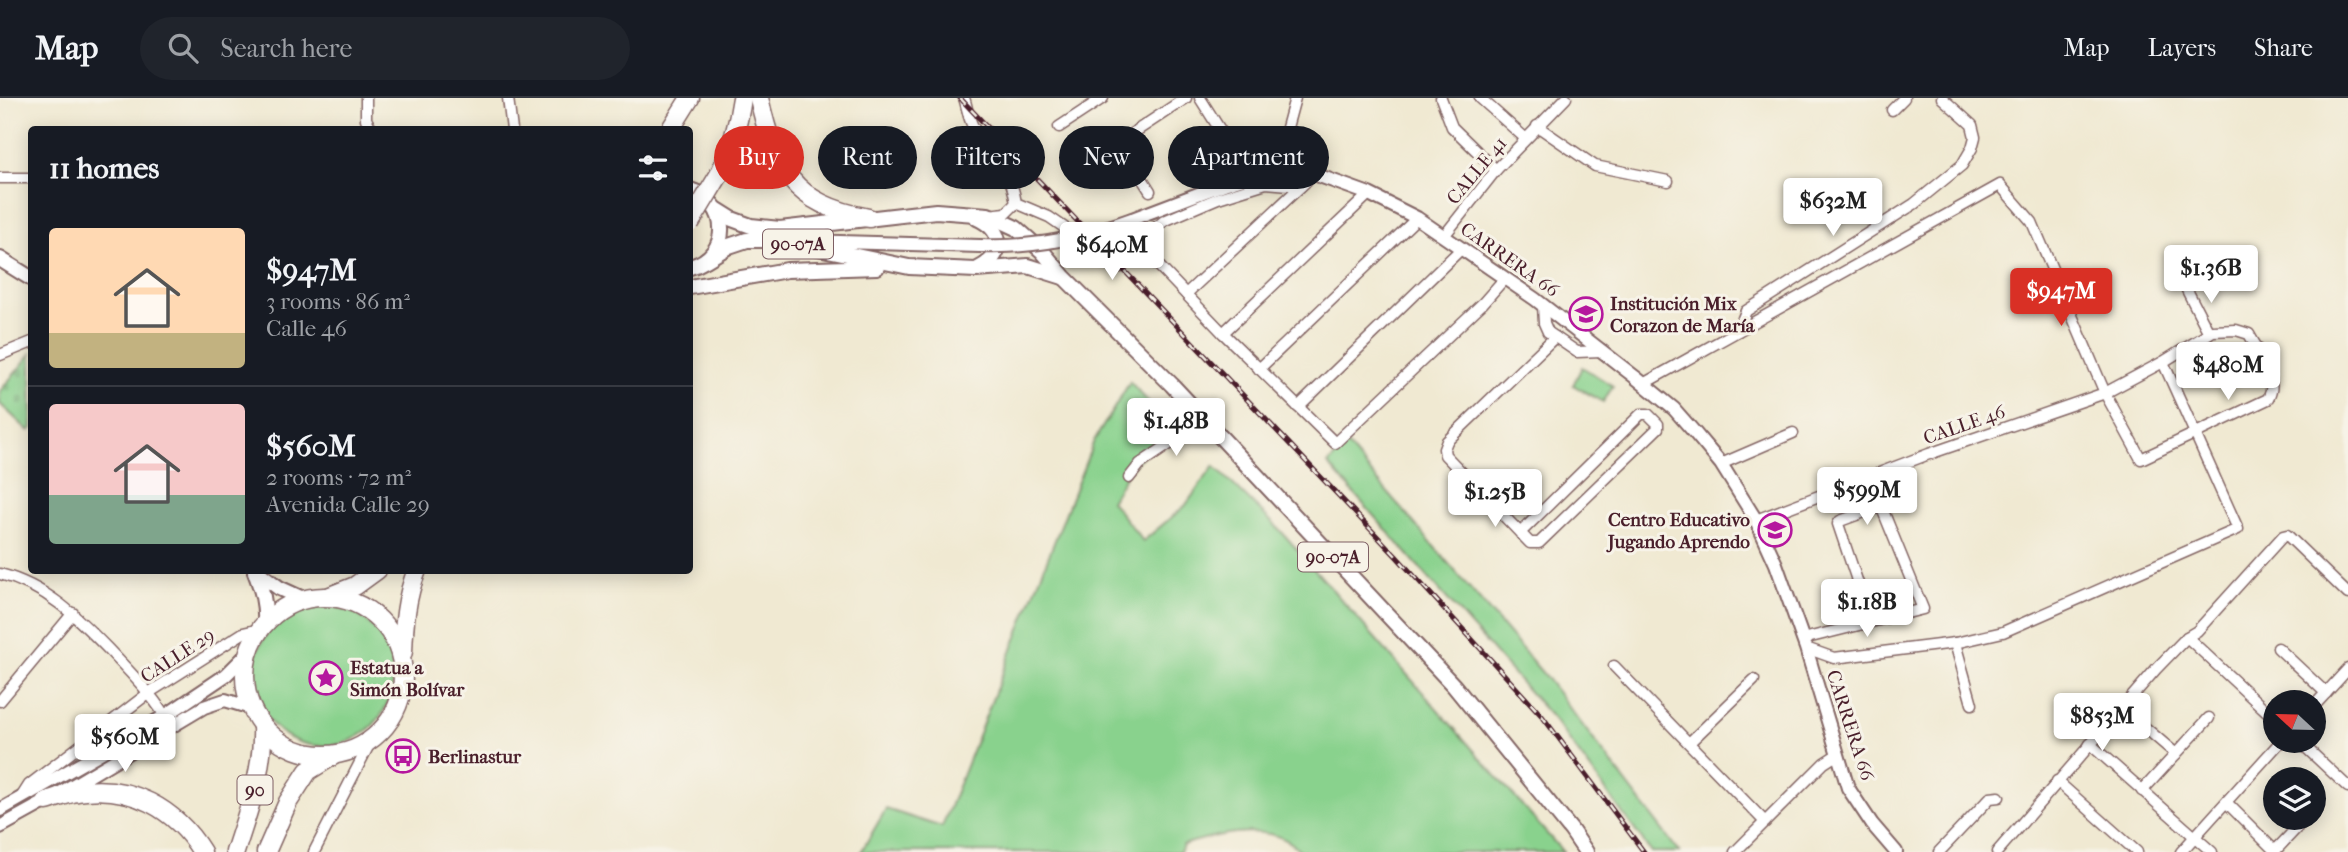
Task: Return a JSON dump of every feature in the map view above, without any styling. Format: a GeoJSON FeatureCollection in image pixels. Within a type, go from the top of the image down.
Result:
{"type":"FeatureCollection","features":[{"type":"Feature","properties":{"kind":"highway"},"geometry":{"type":"LineString","coordinates":[[672,126],[690,98]]}},
{"type":"Feature","properties":{"kind":"highway"},"geometry":{"type":"LineString","coordinates":[[693,218],[719,175],[735,139],[742,98]]}},
{"type":"Feature","properties":{"kind":"highway"},"geometry":{"type":"LineString","coordinates":[[759,98],[767,132],[779,162],[798,187],[818,203],[840,213],[869,218]]}},
{"type":"Feature","properties":{"kind":"highway","name":"90"},"geometry":{"type":"LineString","coordinates":[[334,755],[302,752],[274,738],[262,726],[251,708],[246,690],[245,670],[249,652],[263,626],[282,608],[303,599],[330,596],[355,586],[372,574]]}},
{"type":"Feature","properties":{"kind":"highway","name":"90"},"geometry":{"type":"LineString","coordinates":[[266,852],[288,802],[308,771],[334,755],[354,750],[372,739],[385,727],[394,713],[403,680],[405,613],[415,574]]}},
{"type":"Feature","properties":{"kind":"highway","name":"90"},"geometry":{"type":"LineString","coordinates":[[330,596],[356,603],[378,617],[394,638],[402,663]]}},
{"type":"Feature","properties":{"kind":"highway","name":"90"},"geometry":{"type":"LineString","coordinates":[[235,852],[256,787],[263,750],[262,726]]}},
{"type":"Feature","properties":{"kind":"highway"},"geometry":{"type":"LineString","coordinates":[[47,801],[77,792],[109,790],[140,797],[168,812],[191,834],[202,852]]}},
{"type":"Feature","properties":{"kind":"main road"},"geometry":{"type":"LineString","coordinates":[[693,192],[709,200],[720,220],[719,242],[706,260],[693,266]]}},
{"type":"Feature","properties":{"kind":"main road","name":"90-07A"},"geometry":{"type":"LineString","coordinates":[[716,209],[751,226],[893,265],[976,270],[1028,266],[1064,277]]}},
{"type":"Feature","properties":{"kind":"main road","name":"90-07A"},"geometry":{"type":"LineString","coordinates":[[706,260],[729,246],[747,240],[869,218],[936,211],[988,215],[1016,228],[1042,251],[1064,277],[1205,420],[1454,686],[1586,852]]}},
{"type":"Feature","properties":{"kind":"main road"},"geometry":{"type":"LineString","coordinates":[[959,212],[984,221],[997,234],[999,245],[996,254],[987,265],[976,270]]}},
{"type":"Feature","properties":{"kind":"main road"},"geometry":{"type":"LineString","coordinates":[[0,259],[28,276]]}},
{"type":"Feature","properties":{"kind":"main road"},"geometry":{"type":"LineString","coordinates":[[693,286],[787,270],[856,269],[893,265]]}},
{"type":"Feature","properties":{"kind":"main road"},"geometry":{"type":"LineString","coordinates":[[257,574],[266,606],[263,626]]}},
{"type":"Feature","properties":{"kind":"main road"},"geometry":{"type":"LineString","coordinates":[[260,574],[279,588],[303,599]]}},
{"type":"Feature","properties":{"kind":"street"},"geometry":{"type":"LineString","coordinates":[[366,98],[366,118],[370,126]]}},
{"type":"Feature","properties":{"kind":"street"},"geometry":{"type":"LineString","coordinates":[[508,98],[512,126]]}},
{"type":"Feature","properties":{"kind":"street"},"geometry":{"type":"LineString","coordinates":[[964,98],[974,129],[1003,164],[1013,185],[1016,203]]}},
{"type":"Feature","properties":{"kind":"street"},"geometry":{"type":"LineString","coordinates":[[1061,126],[1103,98]]}},
{"type":"Feature","properties":{"kind":"street"},"geometry":{"type":"LineString","coordinates":[[1150,191],[1121,141],[1186,98]]}},
{"type":"Feature","properties":{"kind":"street"},"geometry":{"type":"LineString","coordinates":[[1199,98],[1217,126]]}},
{"type":"Feature","properties":{"kind":"street"},"geometry":{"type":"LineString","coordinates":[[1287,126],[1295,98]]}},
{"type":"Feature","properties":{"kind":"street"},"geometry":{"type":"LineString","coordinates":[[1441,98],[1452,127],[1496,170]]}},
{"type":"Feature","properties":{"kind":"street"},"geometry":{"type":"LineString","coordinates":[[1479,98],[1525,138]]}},
{"type":"Feature","properties":{"kind":"street","name":"CALLE 41"},"geometry":{"type":"LineString","coordinates":[[1444,236],[1496,170],[1566,98]]}},
{"type":"Feature","properties":{"kind":"street"},"geometry":{"type":"LineString","coordinates":[[1892,110],[1904,98]]}},
{"type":"Feature","properties":{"kind":"street"},"geometry":{"type":"LineString","coordinates":[[1738,331],[1745,311],[1914,204],[1962,165],[1975,137],[1972,125],[1942,98]]}},
{"type":"Feature","properties":{"kind":"street"},"geometry":{"type":"LineString","coordinates":[[1537,126],[1595,166],[1668,181]]}},
{"type":"Feature","properties":{"kind":"street"},"geometry":{"type":"LineString","coordinates":[[0,178],[28,178]]}},
{"type":"Feature","properties":{"kind":"street","name":"CARRERA 66"},"geometry":{"type":"LineString","coordinates":[[1329,179],[1369,194],[1417,218],[1543,305],[1674,409],[1721,464],[1756,520],[1776,565],[1849,788],[1872,824],[1896,852]]}},
{"type":"Feature","properties":{"kind":"street"},"geometry":{"type":"LineString","coordinates":[[1643,384],[2000,184],[2032,222],[2105,393],[2141,459],[2268,399],[2273,391],[2272,379],[2249,334],[2236,330],[2208,333],[2187,290]]}},
{"type":"Feature","properties":{"kind":"street","name":"CARRERA 66"},"geometry":{"type":"LineString","coordinates":[[780,235],[841,242],[1024,247],[1091,234],[1211,189]]}},
{"type":"Feature","properties":{"kind":"street"},"geometry":{"type":"LineString","coordinates":[[1016,203],[1049,217],[1081,239],[1104,261],[1121,267],[1137,243],[1164,220],[1247,189]]}},
{"type":"Feature","properties":{"kind":"street"},"geometry":{"type":"LineString","coordinates":[[1186,294],[1298,189]]}},
{"type":"Feature","properties":{"kind":"street"},"geometry":{"type":"LineString","coordinates":[[1223,333],[1369,194]]}},
{"type":"Feature","properties":{"kind":"street"},"geometry":{"type":"LineString","coordinates":[[988,215],[1006,212],[1016,203]]}},
{"type":"Feature","properties":{"kind":"street"},"geometry":{"type":"LineString","coordinates":[[1259,369],[1417,218]]}},
{"type":"Feature","properties":{"kind":"street"},"geometry":{"type":"LineString","coordinates":[[1137,243],[1223,333],[1335,443],[1483,303],[1505,278]]}},
{"type":"Feature","properties":{"kind":"street"},"geometry":{"type":"LineString","coordinates":[[1298,407],[1461,249]]}},
{"type":"Feature","properties":{"kind":"street"},"geometry":{"type":"LineString","coordinates":[[1543,305],[1545,328],[1555,337],[1577,352],[1601,351]]}},
{"type":"Feature","properties":{"kind":"street","name":"CALLE 46"},"geometry":{"type":"LineString","coordinates":[[1756,520],[1929,454],[2105,393],[2163,362],[2208,333]]}},
{"type":"Feature","properties":{"kind":"street"},"geometry":{"type":"LineString","coordinates":[[1520,533],[1641,414],[1648,414],[1658,424],[1657,431],[1539,543],[1530,543],[1520,533],[1446,455],[1444,449],[1447,442],[1555,337]]}},
{"type":"Feature","properties":{"kind":"street"},"geometry":{"type":"LineString","coordinates":[[0,355],[28,344]]}},
{"type":"Feature","properties":{"kind":"street"},"geometry":{"type":"LineString","coordinates":[[1804,644],[1834,658],[1955,643],[2003,632],[2238,529],[2163,362]]}},
{"type":"Feature","properties":{"kind":"street"},"geometry":{"type":"LineString","coordinates":[[1129,478],[1140,464],[1205,420]]}},
{"type":"Feature","properties":{"kind":"street"},"geometry":{"type":"LineString","coordinates":[[1721,464],[1793,433]]}},
{"type":"Feature","properties":{"kind":"street"},"geometry":{"type":"LineString","coordinates":[[1804,644],[1871,622],[1923,609],[1883,508],[1878,506],[1838,524],[1871,622]]}},
{"type":"Feature","properties":{"kind":"street"},"geometry":{"type":"LineString","coordinates":[[1997,852],[2122,707],[2187,637],[2197,631],[2283,536],[2287,535],[2348,594]]}},
{"type":"Feature","properties":{"kind":"street"},"geometry":{"type":"LineString","coordinates":[[0,575],[15,578],[48,594],[73,613],[150,692],[165,716]]}},
{"type":"Feature","properties":{"kind":"street"},"geometry":{"type":"LineString","coordinates":[[0,701],[73,613]]}},
{"type":"Feature","properties":{"kind":"street","name":"CALLE 29"},"geometry":{"type":"LineString","coordinates":[[21,798],[29,785],[150,692],[243,633],[263,626]]}},
{"type":"Feature","properties":{"kind":"street"},"geometry":{"type":"LineString","coordinates":[[2187,637],[2263,708]]}},
{"type":"Feature","properties":{"kind":"street"},"geometry":{"type":"LineString","coordinates":[[1955,643],[1972,704]]}},
{"type":"Feature","properties":{"kind":"street"},"geometry":{"type":"LineString","coordinates":[[2278,648],[2323,690]]}},
{"type":"Feature","properties":{"kind":"street"},"geometry":{"type":"LineString","coordinates":[[0,810],[165,716],[226,676],[249,652]]}},
{"type":"Feature","properties":{"kind":"street"},"geometry":{"type":"LineString","coordinates":[[1614,666],[1765,822]]}},
{"type":"Feature","properties":{"kind":"street"},"geometry":{"type":"LineString","coordinates":[[2326,693],[2348,668]]}},
{"type":"Feature","properties":{"kind":"street"},"geometry":{"type":"LineString","coordinates":[[1689,743],[1754,680]]}},
{"type":"Feature","properties":{"kind":"street"},"geometry":{"type":"LineString","coordinates":[[0,827],[204,707],[225,700],[251,708]]}},
{"type":"Feature","properties":{"kind":"street"},"geometry":{"type":"LineString","coordinates":[[2122,707],[2176,754]]}},
{"type":"Feature","properties":{"kind":"street"},"geometry":{"type":"LineString","coordinates":[[2142,791],[2209,719]]}},
{"type":"Feature","properties":{"kind":"street"},"geometry":{"type":"LineString","coordinates":[[314,852],[372,739]]}},
{"type":"Feature","properties":{"kind":"street"},"geometry":{"type":"LineString","coordinates":[[2090,744],[2212,852]]}},
{"type":"Feature","properties":{"kind":"street"},"geometry":{"type":"LineString","coordinates":[[2181,852],[2271,753]]}},
{"type":"Feature","properties":{"kind":"street"},"geometry":{"type":"LineString","coordinates":[[2312,753],[2348,786]]}},
{"type":"Feature","properties":{"kind":"street"},"geometry":{"type":"LineString","coordinates":[[1741,850],[1824,763],[1838,754]]}},
{"type":"Feature","properties":{"kind":"street"},"geometry":{"type":"LineString","coordinates":[[2057,781],[2137,852]]}},
{"type":"Feature","properties":{"kind":"street"},"geometry":{"type":"LineString","coordinates":[[1939,852],[1990,798],[1999,797]]}},
{"type":"Feature","properties":{"kind":"street"},"geometry":{"type":"LineString","coordinates":[[2227,803],[2275,852],[2294,830]]}},
{"type":"Feature","properties":{"kind":"green space"},"geometry":{"type":"Polygon","coordinates":[[[28,358],[28,430],[0,404],[0,391],[28,358]]]}},
{"type":"Feature","properties":{"kind":"green space"},"geometry":{"type":"Polygon","coordinates":[[[1582,367],[1613,386],[1603,402],[1573,385],[1582,367]]]}},
{"type":"Feature","properties":{"kind":"green space"},"geometry":{"type":"Polygon","coordinates":[[[1130,382],[1167,422],[1156,442],[1128,471],[1111,501],[1143,541],[1185,506],[1214,466],[1280,530],[1563,852],[1301,852],[1290,842],[1276,836],[1245,832],[1183,845],[1180,852],[861,852],[886,809],[942,827],[1094,441],[1130,382]]]}},
{"type":"Feature","properties":{"kind":"green space"},"geometry":{"type":"Polygon","coordinates":[[[1347,445],[1545,676],[1679,852],[1651,852],[1554,720],[1328,464],[1347,445]]]}},
{"type":"Feature","properties":{"kind":"green space"},"geometry":{"type":"Polygon","coordinates":[[[323,606],[350,612],[372,627],[387,649],[393,676],[387,703],[372,725],[350,740],[323,746],[296,740],[274,725],[259,703],[253,676],[259,649],[274,627],[296,612],[323,606]]]}},
{"type":"Feature","properties":{"kind":"railway"},"geometry":{"type":"LineString","coordinates":[[960,98],[1396,556],[1542,716],[1644,852]]}},
{"type":"Feature","properties":{"kind":"place","name":"Institución Mix Corazon de María"},"geometry":{"type":"Point","coordinates":[1586,314]}},
{"type":"Feature","properties":{"kind":"place","name":"Centro Educativo Jugando Aprendo"},"geometry":{"type":"Point","coordinates":[1775,530]}},
{"type":"Feature","properties":{"kind":"place","name":"Estatua a Simón Bolívar"},"geometry":{"type":"Point","coordinates":[326,678]}},
{"type":"Feature","properties":{"kind":"place","name":"Berlinastur"},"geometry":{"type":"Point","coordinates":[403,756]}}]}
